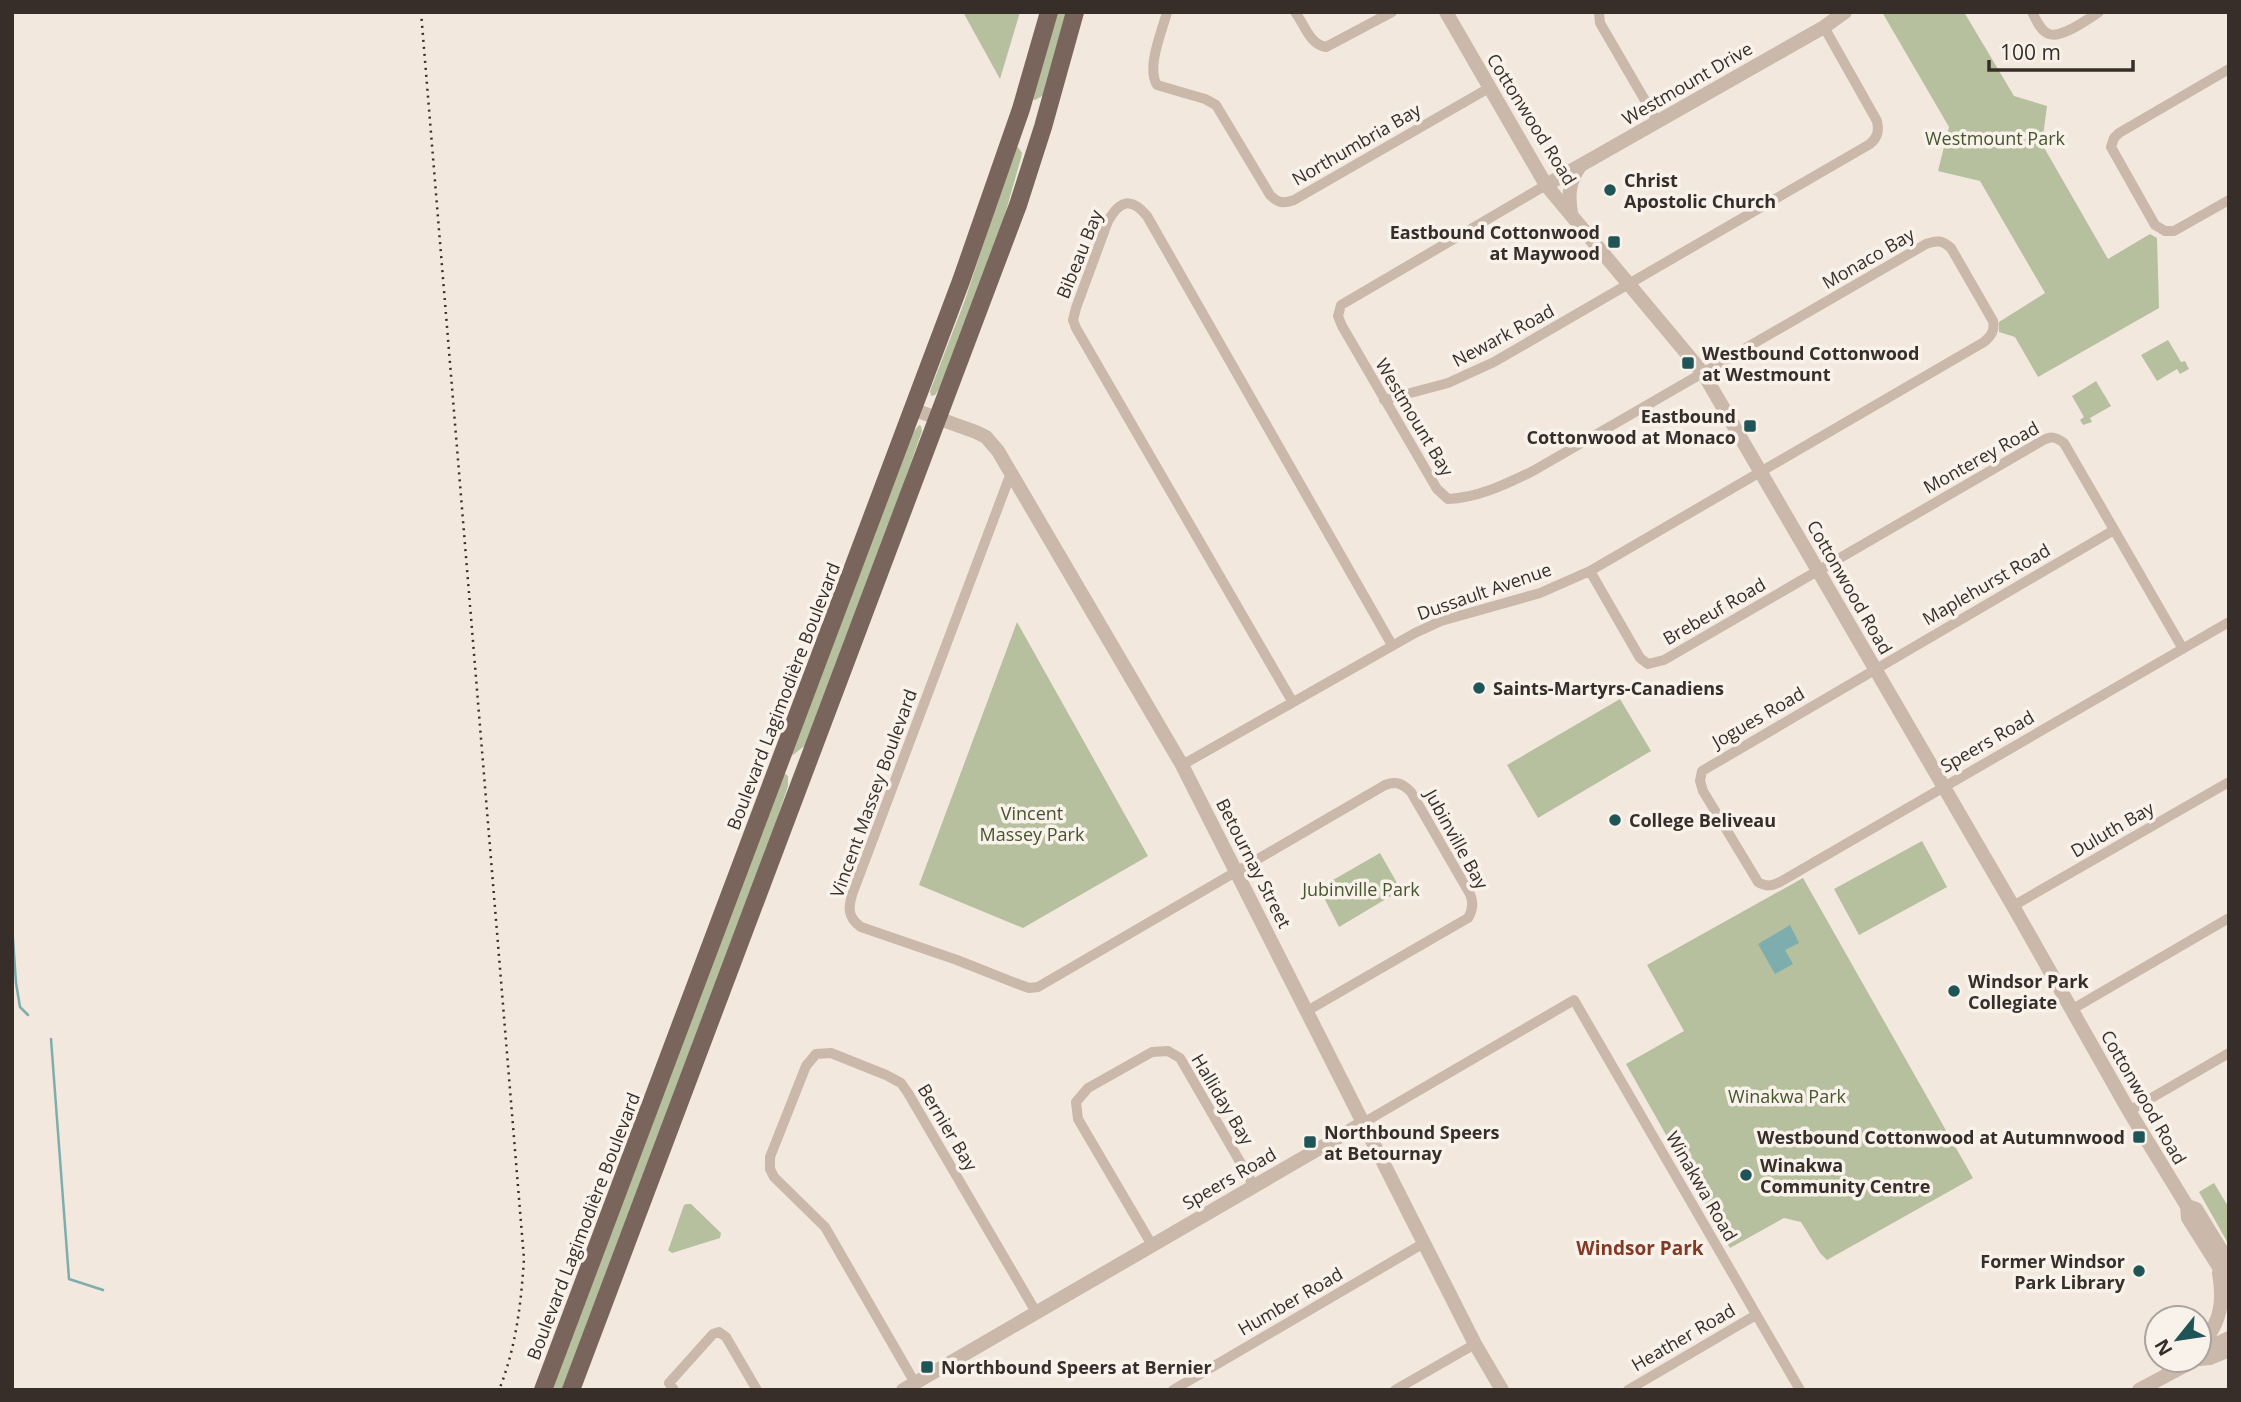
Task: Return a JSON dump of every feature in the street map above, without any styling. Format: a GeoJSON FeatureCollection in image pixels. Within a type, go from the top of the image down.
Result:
{"type":"FeatureCollection","features":[{"type":"Feature","properties":{"kind":"main road","name":"Boulevard Lagimodière Boulevard"},"geometry":{"type":"LineString","coordinates":[[543,1390],[996,184],[1049,12]]}},
{"type":"Feature","properties":{"kind":"main road"},"geometry":{"type":"LineString","coordinates":[[571,1390],[1017,205],[1046,116],[1075,12]]}},
{"type":"Feature","properties":{"kind":"main road"},"geometry":{"type":"LineString","coordinates":[[782,758],[806,767]]}},
{"type":"Feature","properties":{"kind":"main road"},"geometry":{"type":"LineString","coordinates":[[583,1390],[600,1340],[604,1303]]}},
{"type":"Feature","properties":{"kind":"street","name":"Northumbria Bay"},"geometry":{"type":"LineString","coordinates":[[1167,12],[1152,66],[1152,76],[1157,85],[1205,99],[1216,105],[1270,195],[1277,202],[1287,203],[1294,200],[1489,88]]}},
{"type":"Feature","properties":{"kind":"street"},"geometry":{"type":"LineString","coordinates":[[1295,12],[1318,46],[1326,47],[1392,12]]}},
{"type":"Feature","properties":{"kind":"street","name":"Cottonwood Road"},"geometry":{"type":"LineString","coordinates":[[1446,12],[1546,185],[1703,373],[2129,1111],[2187,1206],[2188,1218],[2223,1264],[2229,1283]]}},
{"type":"Feature","properties":{"kind":"street"},"geometry":{"type":"LineString","coordinates":[[1599,12],[1600,23],[1657,121]]}},
{"type":"Feature","properties":{"kind":"street","name":"Westmount Drive"},"geometry":{"type":"LineString","coordinates":[[1546,185],[1824,27],[1845,12]]}},
{"type":"Feature","properties":{"kind":"street"},"geometry":{"type":"LineString","coordinates":[[2032,12],[2042,29],[2048,34],[2057,35],[2099,12]]}},
{"type":"Feature","properties":{"kind":"street","name":"Newark Road"},"geometry":{"type":"LineString","coordinates":[[1384,400],[1448,383],[1494,362],[1870,144],[1879,130],[1877,121],[1824,27]]}},
{"type":"Feature","properties":{"kind":"street"},"geometry":{"type":"LineString","coordinates":[[2229,69],[2119,133],[2114,138],[2112,148],[2155,225],[2165,231],[2174,231],[2229,200]]}},
{"type":"Feature","properties":{"kind":"street"},"geometry":{"type":"LineString","coordinates":[[1572,214],[1569,189],[1581,165]]}},
{"type":"Feature","properties":{"kind":"street","name":"Westmount Bay"},"geometry":{"type":"LineString","coordinates":[[1546,185],[1341,305],[1338,316],[1342,326],[1437,489],[1448,499],[1460,499],[1500,487],[1533,471],[1703,373]]}},
{"type":"Feature","properties":{"kind":"street","name":"Bibeau Bay"},"geometry":{"type":"LineString","coordinates":[[1292,701],[1073,320],[1108,221],[1114,210],[1122,204],[1132,203],[1140,207],[1147,216],[1392,645]]}},
{"type":"Feature","properties":{"kind":"street","name":"Monaco Bay"},"geometry":{"type":"LineString","coordinates":[[1703,373],[1926,244],[1944,242],[1951,248],[1993,321],[1990,338],[1761,472]]}},
{"type":"Feature","properties":{"kind":"street","name":"Betournay Street"},"geometry":{"type":"LineString","coordinates":[[912,409],[986,437],[998,451],[1182,765],[1475,1344],[1502,1390]]}},
{"type":"Feature","properties":{"kind":"street","name":"Monterey Road"},"geometry":{"type":"LineString","coordinates":[[1818,570],[2049,437],[2057,437],[2064,443],[2183,649]]}},
{"type":"Feature","properties":{"kind":"street","name":"Dussault Avenue"},"geometry":{"type":"LineString","coordinates":[[1182,765],[1392,645],[1441,621],[1540,593],[1590,571],[1761,472]]}},
{"type":"Feature","properties":{"kind":"street","name":"Vincent Massey Boulevard"},"geometry":{"type":"LineString","coordinates":[[1011,473],[856,883],[849,904],[849,914],[861,927],[1028,988],[1038,986],[1236,870]]}},
{"type":"Feature","properties":{"kind":"street","name":"Maplehurst Road"},"geometry":{"type":"LineString","coordinates":[[1875,669],[2115,530]]}},
{"type":"Feature","properties":{"kind":"street","name":"Brebeuf Road"},"geometry":{"type":"LineString","coordinates":[[1590,571],[1640,658],[1648,664],[1664,660],[1818,570]]}},
{"type":"Feature","properties":{"kind":"street","name":"Speers Road"},"geometry":{"type":"LineString","coordinates":[[1763,886],[1780,883],[2229,622]]}},
{"type":"Feature","properties":{"kind":"street","name":"Jogues Road"},"geometry":{"type":"LineString","coordinates":[[1763,886],[1754,877],[1703,791],[1700,781],[1702,771],[1875,669]]}},
{"type":"Feature","properties":{"kind":"street","name":"Jubinville Bay"},"geometry":{"type":"LineString","coordinates":[[1236,870],[1394,782],[1404,785],[1411,792],[1470,894],[1473,905],[1468,918],[1307,1012]]}},
{"type":"Feature","properties":{"kind":"street","name":"Duluth Bay"},"geometry":{"type":"LineString","coordinates":[[2013,906],[2229,782]]}},
{"type":"Feature","properties":{"kind":"street"},"geometry":{"type":"LineString","coordinates":[[2071,1010],[2229,918]]}},
{"type":"Feature","properties":{"kind":"street","name":"Speers Road"},"geometry":{"type":"LineString","coordinates":[[909,1386],[1574,1000]]}},
{"type":"Feature","properties":{"kind":"street","name":"Winakwa Road"},"geometry":{"type":"LineString","coordinates":[[1574,1000],[1800,1390]]}},
{"type":"Feature","properties":{"kind":"street","name":"Halliday Bay"},"geometry":{"type":"LineString","coordinates":[[1152,1245],[1079,1119],[1076,1102],[1088,1088],[1153,1052],[1168,1051],[1180,1058],[1254,1186]]}},
{"type":"Feature","properties":{"kind":"street","name":"Bernier Bay"},"geometry":{"type":"LineString","coordinates":[[909,1386],[825,1227],[774,1177],[770,1169],[770,1157],[806,1066],[816,1054],[831,1053],[901,1083],[1036,1312]]}},
{"type":"Feature","properties":{"kind":"street"},"geometry":{"type":"LineString","coordinates":[[2129,1111],[2229,1053]]}},
{"type":"Feature","properties":{"kind":"street","name":"Humber Road"},"geometry":{"type":"LineString","coordinates":[[1173,1390],[1424,1243]]}},
{"type":"Feature","properties":{"kind":"street"},"geometry":{"type":"LineString","coordinates":[[2213,1329],[2220,1306],[2223,1264]]}},
{"type":"Feature","properties":{"kind":"street","name":"Heather Road"},"geometry":{"type":"LineString","coordinates":[[1628,1390],[1756,1315]]}},
{"type":"Feature","properties":{"kind":"street"},"geometry":{"type":"LineString","coordinates":[[674,1390],[669,1383],[713,1334],[719,1332],[726,1337],[757,1390]]}},
{"type":"Feature","properties":{"kind":"street"},"geometry":{"type":"LineString","coordinates":[[2213,1348],[2229,1338]]}},
{"type":"Feature","properties":{"kind":"street"},"geometry":{"type":"LineString","coordinates":[[1395,1390],[1475,1344]]}},
{"type":"Feature","properties":{"kind":"street"},"geometry":{"type":"LineString","coordinates":[[2139,1390],[2167,1374]]}},
{"type":"Feature","properties":{"kind":"green space"},"geometry":{"type":"Polygon","coordinates":[[[963,12],[1020,12],[1000,79],[963,12]]]}},
{"type":"Feature","properties":{"kind":"green space"},"geometry":{"type":"Polygon","coordinates":[[[1055,12],[1069,12],[1044,95],[1035,100],[1033,99],[1055,12]]]}},
{"type":"Feature","properties":{"kind":"green space","name":"Westmount Park"},"geometry":{"type":"Polygon","coordinates":[[[1882,12],[1964,12],[2014,96],[2047,106],[2042,144],[2108,259],[2150,234],[2157,238],[2159,308],[2038,377],[2015,337],[1999,332],[1999,322],[2045,293],[1980,181],[1938,171],[1949,127],[1882,12]]]}},
{"type":"Feature","properties":{"kind":"green space"},"geometry":{"type":"Polygon","coordinates":[[[1018,147],[1022,153],[1021,158],[1000,232],[946,379],[935,395],[931,396],[930,391],[965,300],[1015,148],[1018,147]]]}},
{"type":"Feature","properties":{"kind":"green space"},"geometry":{"type":"Polygon","coordinates":[[[2168,340],[2181,362],[2185,361],[2189,369],[2180,374],[2177,369],[2157,381],[2141,355],[2168,340]]]}},
{"type":"Feature","properties":{"kind":"green space"},"geometry":{"type":"Polygon","coordinates":[[[2096,381],[2111,406],[2090,418],[2092,422],[2083,425],[2080,420],[2084,417],[2072,396],[2096,381]]]}},
{"type":"Feature","properties":{"kind":"green space"},"geometry":{"type":"Polygon","coordinates":[[[919,425],[922,431],[807,744],[793,755],[791,754],[911,435],[919,425]]]}},
{"type":"Feature","properties":{"kind":"green space","name":"Vincent Massey Park"},"geometry":{"type":"Polygon","coordinates":[[[1017,622],[1148,856],[1023,928],[919,885],[1017,622]]]}},
{"type":"Feature","properties":{"kind":"green space"},"geometry":{"type":"Polygon","coordinates":[[[1620,699],[1651,751],[1538,818],[1507,765],[1620,699]]]}},
{"type":"Feature","properties":{"kind":"green space"},"geometry":{"type":"Polygon","coordinates":[[[784,773],[788,776],[788,786],[758,875],[564,1390],[549,1390],[784,773]]]}},
{"type":"Feature","properties":{"kind":"green space"},"geometry":{"type":"Polygon","coordinates":[[[1922,841],[1947,887],[1859,935],[1834,889],[1922,841]]]}},
{"type":"Feature","properties":{"kind":"green space","name":"Jubinville Park"},"geometry":{"type":"Polygon","coordinates":[[[1380,853],[1401,890],[1339,927],[1319,888],[1380,853]]]}},
{"type":"Feature","properties":{"kind":"green space","name":"Winakwa Park"},"geometry":{"type":"Polygon","coordinates":[[[1803,878],[1973,1178],[1827,1260],[1801,1222],[1784,1218],[1730,1248],[1626,1064],[1684,1031],[1647,965],[1803,878]]]}},
{"type":"Feature","properties":{"kind":"green space"},"geometry":{"type":"Polygon","coordinates":[[[2214,1183],[2229,1208],[2229,1245],[2199,1192],[2214,1183]]]}},
{"type":"Feature","properties":{"kind":"green space"},"geometry":{"type":"Polygon","coordinates":[[[691,1204],[721,1233],[720,1238],[672,1253],[668,1250],[684,1205],[691,1204]]]}},
{"type":"Feature","properties":{"kind":"water"},"geometry":{"type":"Polygon","coordinates":[[[1790,925],[1799,943],[1785,950],[1793,964],[1775,974],[1758,944],[1790,925]]]}},
{"type":"Feature","properties":{"kind":"waterway"},"geometry":{"type":"LineString","coordinates":[[12,924],[20,1007],[28,1015]]}},
{"type":"Feature","properties":{"kind":"waterway"},"geometry":{"type":"LineString","coordinates":[[51,1039],[69,1279],[103,1290]]}},
{"type":"Feature","properties":{"kind":"railway"},"geometry":{"type":"LineString","coordinates":[[421,12],[524,1259],[517,1326],[499,1390]]}},
{"type":"Feature","properties":{"kind":"place","name":"Christ Apostolic Church"},"geometry":{"type":"Point","coordinates":[1610,190]}},
{"type":"Feature","properties":{"kind":"place","name":"Eastbound Cottonwood at Maywood"},"geometry":{"type":"Point","coordinates":[1614,242]}},
{"type":"Feature","properties":{"kind":"place","name":"Westbound Cottonwood at Westmount"},"geometry":{"type":"Point","coordinates":[1688,363]}},
{"type":"Feature","properties":{"kind":"place","name":"Eastbound Cottonwood at Monaco"},"geometry":{"type":"Point","coordinates":[1750,426]}},
{"type":"Feature","properties":{"kind":"place","name":"Saints-Martyrs-Canadiens"},"geometry":{"type":"Point","coordinates":[1479,688]}},
{"type":"Feature","properties":{"kind":"place","name":"College Beliveau"},"geometry":{"type":"Point","coordinates":[1615,820]}},
{"type":"Feature","properties":{"kind":"place","name":"Windsor Park Collegiate"},"geometry":{"type":"Point","coordinates":[1954,991]}},
{"type":"Feature","properties":{"kind":"place","name":"Westbound Cottonwood at Autumnwood"},"geometry":{"type":"Point","coordinates":[2139,1137]}},
{"type":"Feature","properties":{"kind":"place","name":"Northbound Speers at Betournay"},"geometry":{"type":"Point","coordinates":[1310,1142]}},
{"type":"Feature","properties":{"kind":"place","name":"Winakwa Community Centre"},"geometry":{"type":"Point","coordinates":[1746,1175]}},
{"type":"Feature","properties":{"kind":"place","name":"Former Windsor Park Library"},"geometry":{"type":"Point","coordinates":[2139,1271]}},
{"type":"Feature","properties":{"kind":"place","name":"Northbound Speers at Bernier"},"geometry":{"type":"Point","coordinates":[927,1367]}},
{"type":"Feature","properties":{"kind":"district","name":"Windsor Park"},"geometry":{"type":"Point","coordinates":[1640,1248]}}]}
